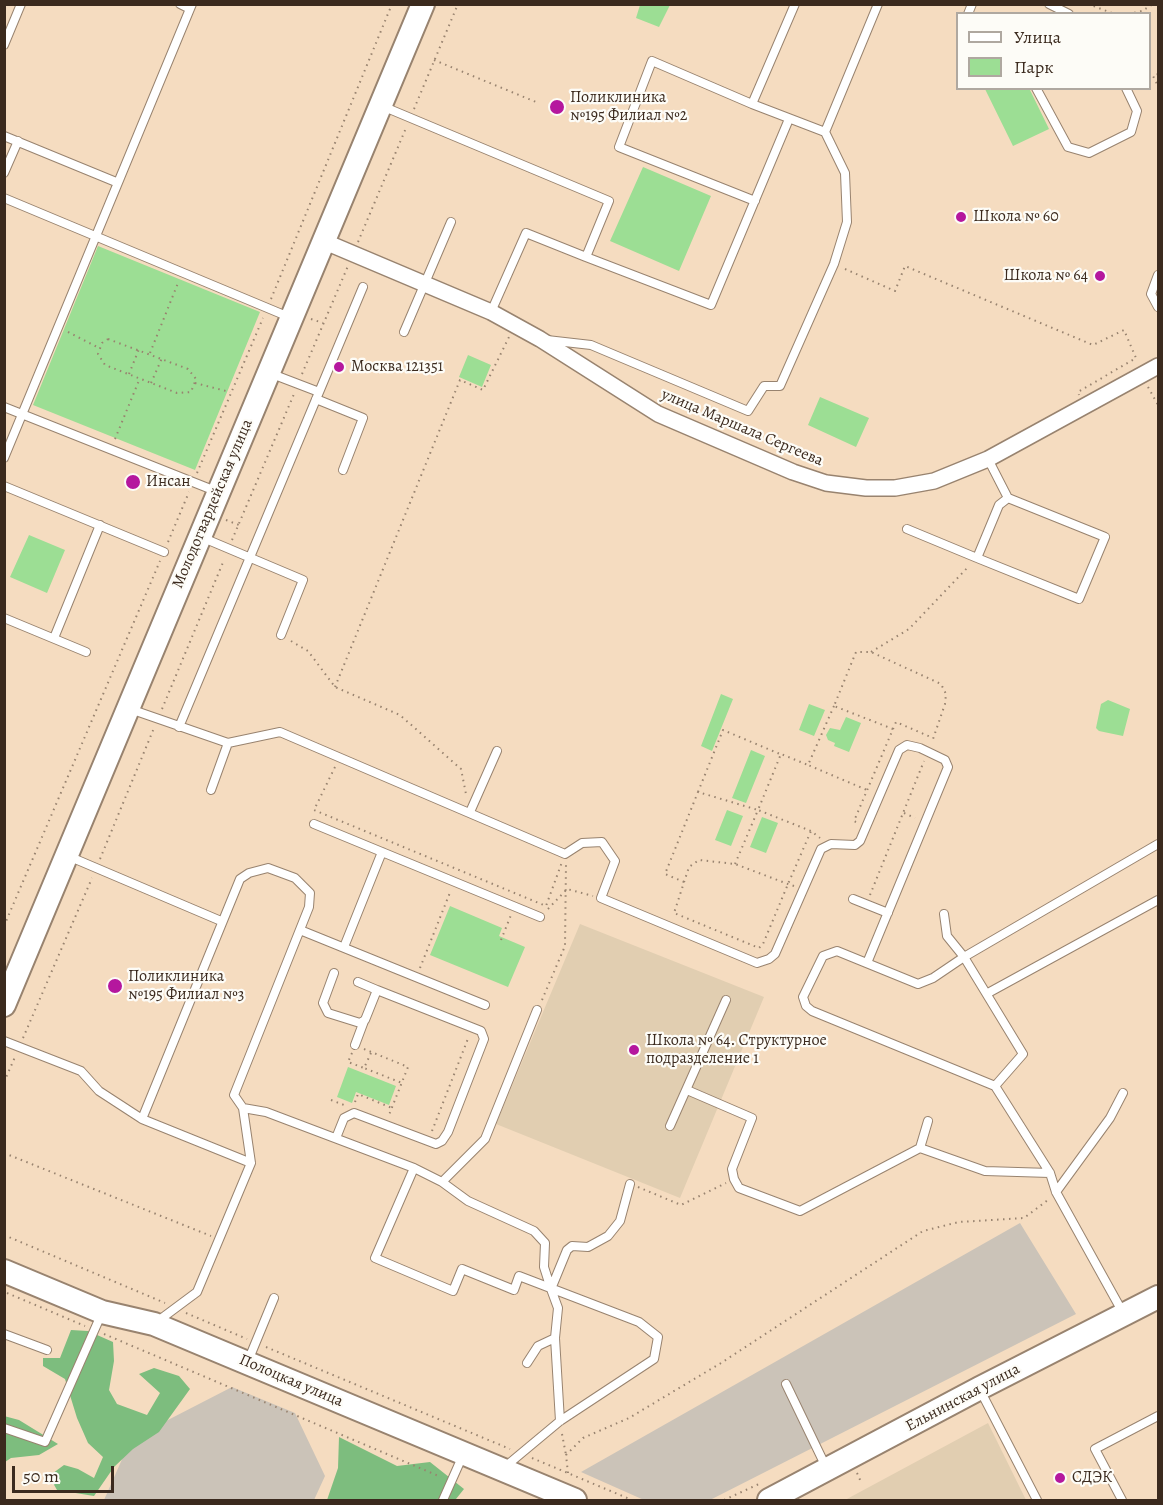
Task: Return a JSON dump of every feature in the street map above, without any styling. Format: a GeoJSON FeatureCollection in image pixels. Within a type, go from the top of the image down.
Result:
{"type":"FeatureCollection","features":[{"type":"Feature","properties":{"kind":"street","name":"Молодогвардейская улица"},"geometry":{"type":"LineString","coordinates":[[4,1005],[423,4]]}},
{"type":"Feature","properties":{"kind":"street","name":"улица Маршала Сергеева"},"geometry":{"type":"LineString","coordinates":[[323,241],[491,312],[540,339],[658,414],[793,472],[826,483],[895,488],[934,481],[988,459],[1158,366]]}},
{"type":"Feature","properties":{"kind":"street","name":"Полоцкая улица"},"geometry":{"type":"LineString","coordinates":[[4,1271],[98,1321],[154,1324],[251,1353],[464,1454],[575,1500]]}},
{"type":"Feature","properties":{"kind":"street","name":"Ельнинская улица"},"geometry":{"type":"LineString","coordinates":[[784,1497],[828,1470],[980,1388],[1158,1298]]}},
{"type":"Feature","properties":{"kind":"lane"},"geometry":{"type":"LineString","coordinates":[[4,45],[21,4]]}},
{"type":"Feature","properties":{"kind":"lane"},"geometry":{"type":"LineString","coordinates":[[4,458],[94,235],[191,7],[180,4]]}},
{"type":"Feature","properties":{"kind":"lane"},"geometry":{"type":"LineString","coordinates":[[752,104],[795,4]]}},
{"type":"Feature","properties":{"kind":"lane"},"geometry":{"type":"LineString","coordinates":[[825,132],[878,4]]}},
{"type":"Feature","properties":{"kind":"lane"},"geometry":{"type":"LineString","coordinates":[[1050,4],[1065,12]]}},
{"type":"Feature","properties":{"kind":"lane"},"geometry":{"type":"LineString","coordinates":[[540,339],[591,345],[748,411],[764,386],[780,386],[834,264],[847,222],[845,173],[825,132],[752,104],[652,61],[619,147],[755,201]]}},
{"type":"Feature","properties":{"kind":"lane"},"geometry":{"type":"LineString","coordinates":[[1037,90],[1068,147],[1089,153],[1131,132],[1137,111],[1127,90]]}},
{"type":"Feature","properties":{"kind":"lane"},"geometry":{"type":"LineString","coordinates":[[380,105],[609,201],[586,257]]}},
{"type":"Feature","properties":{"kind":"lane"},"geometry":{"type":"LineString","coordinates":[[491,312],[526,233],[711,305],[789,119]]}},
{"type":"Feature","properties":{"kind":"lane"},"geometry":{"type":"LineString","coordinates":[[4,136],[116,182]]}},
{"type":"Feature","properties":{"kind":"lane"},"geometry":{"type":"LineString","coordinates":[[4,173],[18,141]]}},
{"type":"Feature","properties":{"kind":"lane"},"geometry":{"type":"LineString","coordinates":[[4,198],[291,318]]}},
{"type":"Feature","properties":{"kind":"lane"},"geometry":{"type":"LineString","coordinates":[[404,332],[451,222]]}},
{"type":"Feature","properties":{"kind":"lane"},"geometry":{"type":"LineString","coordinates":[[1158,275],[1151,294],[1158,308]]}},
{"type":"Feature","properties":{"kind":"lane"},"geometry":{"type":"LineString","coordinates":[[179,727],[363,287]]}},
{"type":"Feature","properties":{"kind":"lane"},"geometry":{"type":"LineString","coordinates":[[268,372],[298,384],[363,418],[343,470]]}},
{"type":"Feature","properties":{"kind":"lane"},"geometry":{"type":"LineString","coordinates":[[4,406],[218,492]]}},
{"type":"Feature","properties":{"kind":"lane"},"geometry":{"type":"LineString","coordinates":[[907,529],[1079,599],[1105,537],[1008,498],[988,459]]}},
{"type":"Feature","properties":{"kind":"lane"},"geometry":{"type":"LineString","coordinates":[[4,486],[164,552]]}},
{"type":"Feature","properties":{"kind":"lane"},"geometry":{"type":"LineString","coordinates":[[977,558],[999,505],[1008,498]]}},
{"type":"Feature","properties":{"kind":"lane"},"geometry":{"type":"LineString","coordinates":[[54,638],[100,525]]}},
{"type":"Feature","properties":{"kind":"lane"},"geometry":{"type":"LineString","coordinates":[[199,537],[303,580],[280,635]]}},
{"type":"Feature","properties":{"kind":"lane"},"geometry":{"type":"LineString","coordinates":[[4,618],[86,652]]}},
{"type":"Feature","properties":{"kind":"lane"},"geometry":{"type":"LineString","coordinates":[[128,708],[228,744],[280,732],[565,854],[582,843],[602,842],[608,846],[615,861],[601,898],[757,963],[775,954],[821,849],[831,844],[855,845],[860,841],[902,746],[913,746],[945,760],[948,766],[867,963]]}},
{"type":"Feature","properties":{"kind":"lane"},"geometry":{"type":"LineString","coordinates":[[211,790],[228,744]]}},
{"type":"Feature","properties":{"kind":"lane"},"geometry":{"type":"LineString","coordinates":[[470,812],[496,751]]}},
{"type":"Feature","properties":{"kind":"lane"},"geometry":{"type":"LineString","coordinates":[[314,824],[540,917]]}},
{"type":"Feature","properties":{"kind":"lane"},"geometry":{"type":"LineString","coordinates":[[1125,1315],[1056,1192],[1050,1173],[995,1086],[812,1011],[806,1006],[803,998],[823,956],[837,951],[918,984],[933,978],[964,957],[1158,844]]}},
{"type":"Feature","properties":{"kind":"lane"},"geometry":{"type":"LineString","coordinates":[[344,947],[382,852]]}},
{"type":"Feature","properties":{"kind":"lane"},"geometry":{"type":"LineString","coordinates":[[67,856],[221,921]]}},
{"type":"Feature","properties":{"kind":"lane"},"geometry":{"type":"LineString","coordinates":[[142,1119],[240,879],[249,873],[268,868],[294,878],[310,893],[309,907],[234,1095],[243,1108],[250,1163],[197,1292],[154,1324]]}},
{"type":"Feature","properties":{"kind":"lane"},"geometry":{"type":"LineString","coordinates":[[853,899],[888,913]]}},
{"type":"Feature","properties":{"kind":"lane"},"geometry":{"type":"LineString","coordinates":[[988,993],[1158,900]]}},
{"type":"Feature","properties":{"kind":"lane"},"geometry":{"type":"LineString","coordinates":[[944,914],[947,936],[988,993],[1023,1054],[995,1086]]}},
{"type":"Feature","properties":{"kind":"lane"},"geometry":{"type":"LineString","coordinates":[[300,930],[485,1005]]}},
{"type":"Feature","properties":{"kind":"lane"},"geometry":{"type":"LineString","coordinates":[[334,973],[323,1003],[325,1010],[355,1023],[365,1020]]}},
{"type":"Feature","properties":{"kind":"lane"},"geometry":{"type":"LineString","coordinates":[[336,1138],[344,1118],[358,1113],[436,1144],[442,1141],[448,1132],[484,1040],[481,1031],[358,982]]}},
{"type":"Feature","properties":{"kind":"lane"},"geometry":{"type":"LineString","coordinates":[[355,1045],[377,990]]}},
{"type":"Feature","properties":{"kind":"lane"},"geometry":{"type":"LineString","coordinates":[[670,1126],[726,1000]]}},
{"type":"Feature","properties":{"kind":"lane"},"geometry":{"type":"LineString","coordinates":[[442,1182],[485,1138],[537,1011]]}},
{"type":"Feature","properties":{"kind":"lane"},"geometry":{"type":"LineString","coordinates":[[4,1041],[81,1071],[99,1091],[142,1119],[250,1163]]}},
{"type":"Feature","properties":{"kind":"lane"},"geometry":{"type":"LineString","coordinates":[[687,1090],[752,1118],[732,1170],[739,1188],[800,1211],[920,1149],[985,1171],[1050,1173]]}},
{"type":"Feature","properties":{"kind":"lane"},"geometry":{"type":"LineString","coordinates":[[1056,1192],[1110,1118],[1123,1093]]}},
{"type":"Feature","properties":{"kind":"lane"},"geometry":{"type":"LineString","coordinates":[[243,1108],[266,1112],[414,1168],[442,1182],[468,1201],[534,1231],[545,1243],[544,1267],[558,1308],[555,1338],[560,1421]]}},
{"type":"Feature","properties":{"kind":"lane"},"geometry":{"type":"LineString","coordinates":[[920,1149],[928,1121]]}},
{"type":"Feature","properties":{"kind":"lane"},"geometry":{"type":"LineString","coordinates":[[414,1168],[375,1258],[453,1291],[462,1269],[514,1290],[519,1276],[639,1322],[658,1337],[654,1359],[560,1421],[503,1470]]}},
{"type":"Feature","properties":{"kind":"lane"},"geometry":{"type":"LineString","coordinates":[[551,1289],[567,1250],[572,1246],[588,1247],[598,1242],[608,1236],[620,1221],[630,1184]]}},
{"type":"Feature","properties":{"kind":"lane"},"geometry":{"type":"LineString","coordinates":[[251,1353],[274,1298]]}},
{"type":"Feature","properties":{"kind":"lane"},"geometry":{"type":"LineString","coordinates":[[4,1428],[45,1442],[98,1321]]}},
{"type":"Feature","properties":{"kind":"lane"},"geometry":{"type":"LineString","coordinates":[[4,1334],[46,1350]]}},
{"type":"Feature","properties":{"kind":"lane"},"geometry":{"type":"LineString","coordinates":[[527,1363],[538,1346],[555,1338]]}},
{"type":"Feature","properties":{"kind":"lane"},"geometry":{"type":"LineString","coordinates":[[786,1384],[828,1470]]}},
{"type":"Feature","properties":{"kind":"lane"},"geometry":{"type":"LineString","coordinates":[[980,1388],[1037,1500]]}},
{"type":"Feature","properties":{"kind":"lane"},"geometry":{"type":"LineString","coordinates":[[1122,1500],[1095,1449],[1158,1416]]}},
{"type":"Feature","properties":{"kind":"lane"},"geometry":{"type":"LineString","coordinates":[[443,1500],[464,1454]]}},
{"type":"Feature","properties":{"kind":"path"},"geometry":{"type":"LineString","coordinates":[[4,926],[267,308],[392,4]]}},
{"type":"Feature","properties":{"kind":"path"},"geometry":{"type":"LineString","coordinates":[[4,1082],[458,4]]}},
{"type":"Feature","properties":{"kind":"path"},"geometry":{"type":"LineString","coordinates":[[1088,4],[1109,12]]}},
{"type":"Feature","properties":{"kind":"path"},"geometry":{"type":"LineString","coordinates":[[1137,12],[1154,4]]}},
{"type":"Feature","properties":{"kind":"path"},"geometry":{"type":"LineString","coordinates":[[434,60],[536,102]]}},
{"type":"Feature","properties":{"kind":"path"},"geometry":{"type":"LineString","coordinates":[[1158,74],[1153,76],[1158,86]]}},
{"type":"Feature","properties":{"kind":"path"},"geometry":{"type":"LineString","coordinates":[[834,264],[895,291],[905,266],[1093,345],[1124,330],[1136,358],[1078,392]]}},
{"type":"Feature","properties":{"kind":"path"},"geometry":{"type":"LineString","coordinates":[[150,353],[183,272]]}},
{"type":"Feature","properties":{"kind":"path"},"geometry":{"type":"LineString","coordinates":[[335,687],[460,380],[483,390],[515,325]]}},
{"type":"Feature","properties":{"kind":"path"},"geometry":{"type":"LineString","coordinates":[[57,326],[99,348]]}},
{"type":"Feature","properties":{"kind":"path"},"geometry":{"type":"LineString","coordinates":[[108,339],[139,349],[193,373],[195,383],[191,392],[184,394],[105,365],[98,354],[99,348],[108,339]]}},
{"type":"Feature","properties":{"kind":"path"},"geometry":{"type":"LineString","coordinates":[[129,374],[139,349]]}},
{"type":"Feature","properties":{"kind":"path"},"geometry":{"type":"LineString","coordinates":[[151,382],[162,358]]}},
{"type":"Feature","properties":{"kind":"path"},"geometry":{"type":"LineString","coordinates":[[111,449],[140,378]]}},
{"type":"Feature","properties":{"kind":"path"},"geometry":{"type":"LineString","coordinates":[[195,383],[231,393]]}},
{"type":"Feature","properties":{"kind":"path"},"geometry":{"type":"LineString","coordinates":[[1148,387],[1158,405]]}},
{"type":"Feature","properties":{"kind":"path"},"geometry":{"type":"LineString","coordinates":[[871,652],[909,629],[977,558]]}},
{"type":"Feature","properties":{"kind":"path"},"geometry":{"type":"LineString","coordinates":[[280,635],[308,651],[335,687],[400,715],[461,769],[470,812]]}},
{"type":"Feature","properties":{"kind":"path"},"geometry":{"type":"LineString","coordinates":[[808,765],[856,652],[871,652],[941,684],[946,694],[945,704],[934,738],[866,904]]}},
{"type":"Feature","properties":{"kind":"path"},"geometry":{"type":"LineString","coordinates":[[834,705],[893,729]]}},
{"type":"Feature","properties":{"kind":"path"},"geometry":{"type":"LineString","coordinates":[[854,821],[896,722],[934,738]]}},
{"type":"Feature","properties":{"kind":"path"},"geometry":{"type":"LineString","coordinates":[[684,882],[665,874],[723,730],[880,796]]}},
{"type":"Feature","properties":{"kind":"path"},"geometry":{"type":"LineString","coordinates":[[735,864],[781,754]]}},
{"type":"Feature","properties":{"kind":"path"},"geometry":{"type":"LineString","coordinates":[[339,758],[314,810],[546,906],[565,854]]}},
{"type":"Feature","properties":{"kind":"path"},"geometry":{"type":"LineString","coordinates":[[698,792],[758,810],[819,836]]}},
{"type":"Feature","properties":{"kind":"path"},"geometry":{"type":"LineString","coordinates":[[788,884],[735,864],[699,860],[689,867],[674,914],[759,948],[788,884],[811,831]]}},
{"type":"Feature","properties":{"kind":"path"},"geometry":{"type":"LineString","coordinates":[[537,1011],[565,946],[567,889],[565,854]]}},
{"type":"Feature","properties":{"kind":"path"},"geometry":{"type":"LineString","coordinates":[[416,977],[455,882]]}},
{"type":"Feature","properties":{"kind":"path"},"geometry":{"type":"LineString","coordinates":[[567,889],[601,898]]}},
{"type":"Feature","properties":{"kind":"path"},"geometry":{"type":"LineString","coordinates":[[540,917],[567,889]]}},
{"type":"Feature","properties":{"kind":"path"},"geometry":{"type":"LineString","coordinates":[[501,940],[514,907]]}},
{"type":"Feature","properties":{"kind":"path"},"geometry":{"type":"LineString","coordinates":[[429,1137],[469,1036]]}},
{"type":"Feature","properties":{"kind":"path"},"geometry":{"type":"LineString","coordinates":[[368,1040],[364,1050],[408,1067],[386,1124]]}},
{"type":"Feature","properties":{"kind":"path"},"geometry":{"type":"LineString","coordinates":[[355,1045],[348,1062],[402,1083]]}},
{"type":"Feature","properties":{"kind":"path"},"geometry":{"type":"LineString","coordinates":[[364,1068],[371,1052]]}},
{"type":"Feature","properties":{"kind":"path"},"geometry":{"type":"LineString","coordinates":[[331,1100],[352,1108],[358,1094],[392,1108]]}},
{"type":"Feature","properties":{"kind":"path"},"geometry":{"type":"LineString","coordinates":[[4,1153],[219,1239]]}},
{"type":"Feature","properties":{"kind":"path"},"geometry":{"type":"LineString","coordinates":[[630,1184],[681,1205],[734,1179]]}},
{"type":"Feature","properties":{"kind":"path"},"geometry":{"type":"LineString","coordinates":[[566,1455],[583,1438],[629,1418],[721,1363],[923,1231],[959,1222],[1024,1218],[1045,1204],[1056,1192]]}},
{"type":"Feature","properties":{"kind":"path"},"geometry":{"type":"LineString","coordinates":[[4,1234],[176,1308],[251,1353],[521,1454],[632,1500]]}},
{"type":"Feature","properties":{"kind":"path"},"geometry":{"type":"LineString","coordinates":[[4,1292],[98,1321],[452,1481]]}},
{"type":"Feature","properties":{"kind":"path"},"geometry":{"type":"LineString","coordinates":[[560,1421],[568,1473]]}},
{"type":"Feature","properties":{"kind":"shaded area","name":"Школа № 64. Структурное подразделение 1"},"geometry":{"type":"Polygon","coordinates":[[[580,924],[764,997],[680,1198],[496,1124],[580,924]]]}},
{"type":"Feature","properties":{"kind":"shaded area"},"geometry":{"type":"Polygon","coordinates":[[[1020,1223],[1076,1314],[710,1500],[644,1500],[581,1472],[1020,1223]]]}},
{"type":"Feature","properties":{"kind":"shaded area"},"geometry":{"type":"Polygon","coordinates":[[[232,1387],[295,1413],[325,1476],[314,1500],[104,1500],[131,1439],[232,1387]]]}},
{"type":"Feature","properties":{"kind":"shaded area"},"geometry":{"type":"Polygon","coordinates":[[[988,1423],[1026,1500],[845,1500],[988,1423]]]}},
{"type":"Feature","properties":{"kind":"green space"},"geometry":{"type":"Polygon","coordinates":[[[640,4],[670,5],[659,27],[636,18],[640,4]]]}},
{"type":"Feature","properties":{"kind":"green space"},"geometry":{"type":"Polygon","coordinates":[[[985,90],[1030,90],[1049,129],[1013,146],[985,90]]]}},
{"type":"Feature","properties":{"kind":"green space"},"geometry":{"type":"Polygon","coordinates":[[[643,167],[711,196],[679,271],[610,241],[643,167]]]}},
{"type":"Feature","properties":{"kind":"green space"},"geometry":{"type":"Polygon","coordinates":[[[98,246],[260,312],[195,470],[33,405],[98,246]]]}},
{"type":"Feature","properties":{"kind":"green space"},"geometry":{"type":"Polygon","coordinates":[[[468,355],[491,365],[482,387],[459,377],[468,355]]]}},
{"type":"Feature","properties":{"kind":"green space"},"geometry":{"type":"Polygon","coordinates":[[[820,397],[869,418],[856,447],[808,425],[820,397]]]}},
{"type":"Feature","properties":{"kind":"green space"},"geometry":{"type":"Polygon","coordinates":[[[29,535],[65,550],[47,593],[10,577],[29,535]]]}},
{"type":"Feature","properties":{"kind":"green space"},"geometry":{"type":"Polygon","coordinates":[[[721,694],[733,699],[712,751],[701,746],[721,694]]]}},
{"type":"Feature","properties":{"kind":"green space"},"geometry":{"type":"Polygon","coordinates":[[[1108,700],[1130,709],[1123,736],[1099,731],[1096,728],[1101,704],[1108,700]]]}},
{"type":"Feature","properties":{"kind":"green space"},"geometry":{"type":"Polygon","coordinates":[[[809,704],[825,710],[814,736],[799,730],[809,704]]]}},
{"type":"Feature","properties":{"kind":"green space"},"geometry":{"type":"Polygon","coordinates":[[[846,717],[861,723],[849,752],[834,746],[835,743],[828,740],[826,735],[830,728],[840,730],[846,717]]]}},
{"type":"Feature","properties":{"kind":"green space"},"geometry":{"type":"Polygon","coordinates":[[[751,750],[765,756],[746,803],[732,798],[751,750]]]}},
{"type":"Feature","properties":{"kind":"green space"},"geometry":{"type":"Polygon","coordinates":[[[727,810],[743,816],[731,846],[715,840],[727,810]]]}},
{"type":"Feature","properties":{"kind":"green space"},"geometry":{"type":"Polygon","coordinates":[[[762,817],[778,823],[766,853],[750,847],[762,817]]]}},
{"type":"Feature","properties":{"kind":"green space"},"geometry":{"type":"Polygon","coordinates":[[[450,906],[502,928],[499,936],[525,947],[508,987],[430,955],[450,906]]]}},
{"type":"Feature","properties":{"kind":"green space"},"geometry":{"type":"Polygon","coordinates":[[[348,1067],[396,1086],[389,1105],[356,1092],[352,1103],[337,1097],[348,1067]]]}},
{"type":"Feature","properties":{"kind":"green space"},"geometry":{"type":"Polygon","coordinates":[[[71,1330],[88,1331],[113,1342],[114,1361],[109,1390],[117,1404],[147,1415],[160,1393],[139,1374],[154,1368],[179,1376],[190,1389],[159,1432],[133,1449],[114,1467],[94,1496],[57,1490],[49,1476],[64,1465],[78,1469],[94,1478],[103,1457],[88,1443],[77,1418],[65,1379],[43,1366],[43,1358],[60,1358],[71,1330]]]}},
{"type":"Feature","properties":{"kind":"green space"},"geometry":{"type":"Polygon","coordinates":[[[4,1416],[19,1420],[58,1444],[39,1455],[11,1458],[5,1462],[4,1416]]]}},
{"type":"Feature","properties":{"kind":"green space"},"geometry":{"type":"Polygon","coordinates":[[[339,1437],[397,1466],[430,1462],[464,1489],[456,1499],[327,1500],[338,1468],[339,1437]]]}},
{"type":"Feature","properties":{"kind":"place","name":"Поликлиника №195 Филиал №2"},"geometry":{"type":"Point","coordinates":[557,107]}},
{"type":"Feature","properties":{"kind":"place","name":"Школа № 60"},"geometry":{"type":"Point","coordinates":[961,217]}},
{"type":"Feature","properties":{"kind":"place","name":"Школа № 64"},"geometry":{"type":"Point","coordinates":[1100,276]}},
{"type":"Feature","properties":{"kind":"place","name":"Москва 121351"},"geometry":{"type":"Point","coordinates":[339,367]}},
{"type":"Feature","properties":{"kind":"place","name":"Инсан"},"geometry":{"type":"Point","coordinates":[133,482]}},
{"type":"Feature","properties":{"kind":"place","name":"Поликлиника №195 Филиал №3"},"geometry":{"type":"Point","coordinates":[115,986]}},
{"type":"Feature","properties":{"kind":"place","name":"Школа № 64. Структурное подразделение 1"},"geometry":{"type":"Point","coordinates":[634,1050]}},
{"type":"Feature","properties":{"kind":"place","name":"СДЭК"},"geometry":{"type":"Point","coordinates":[1060,1478]}}]}
